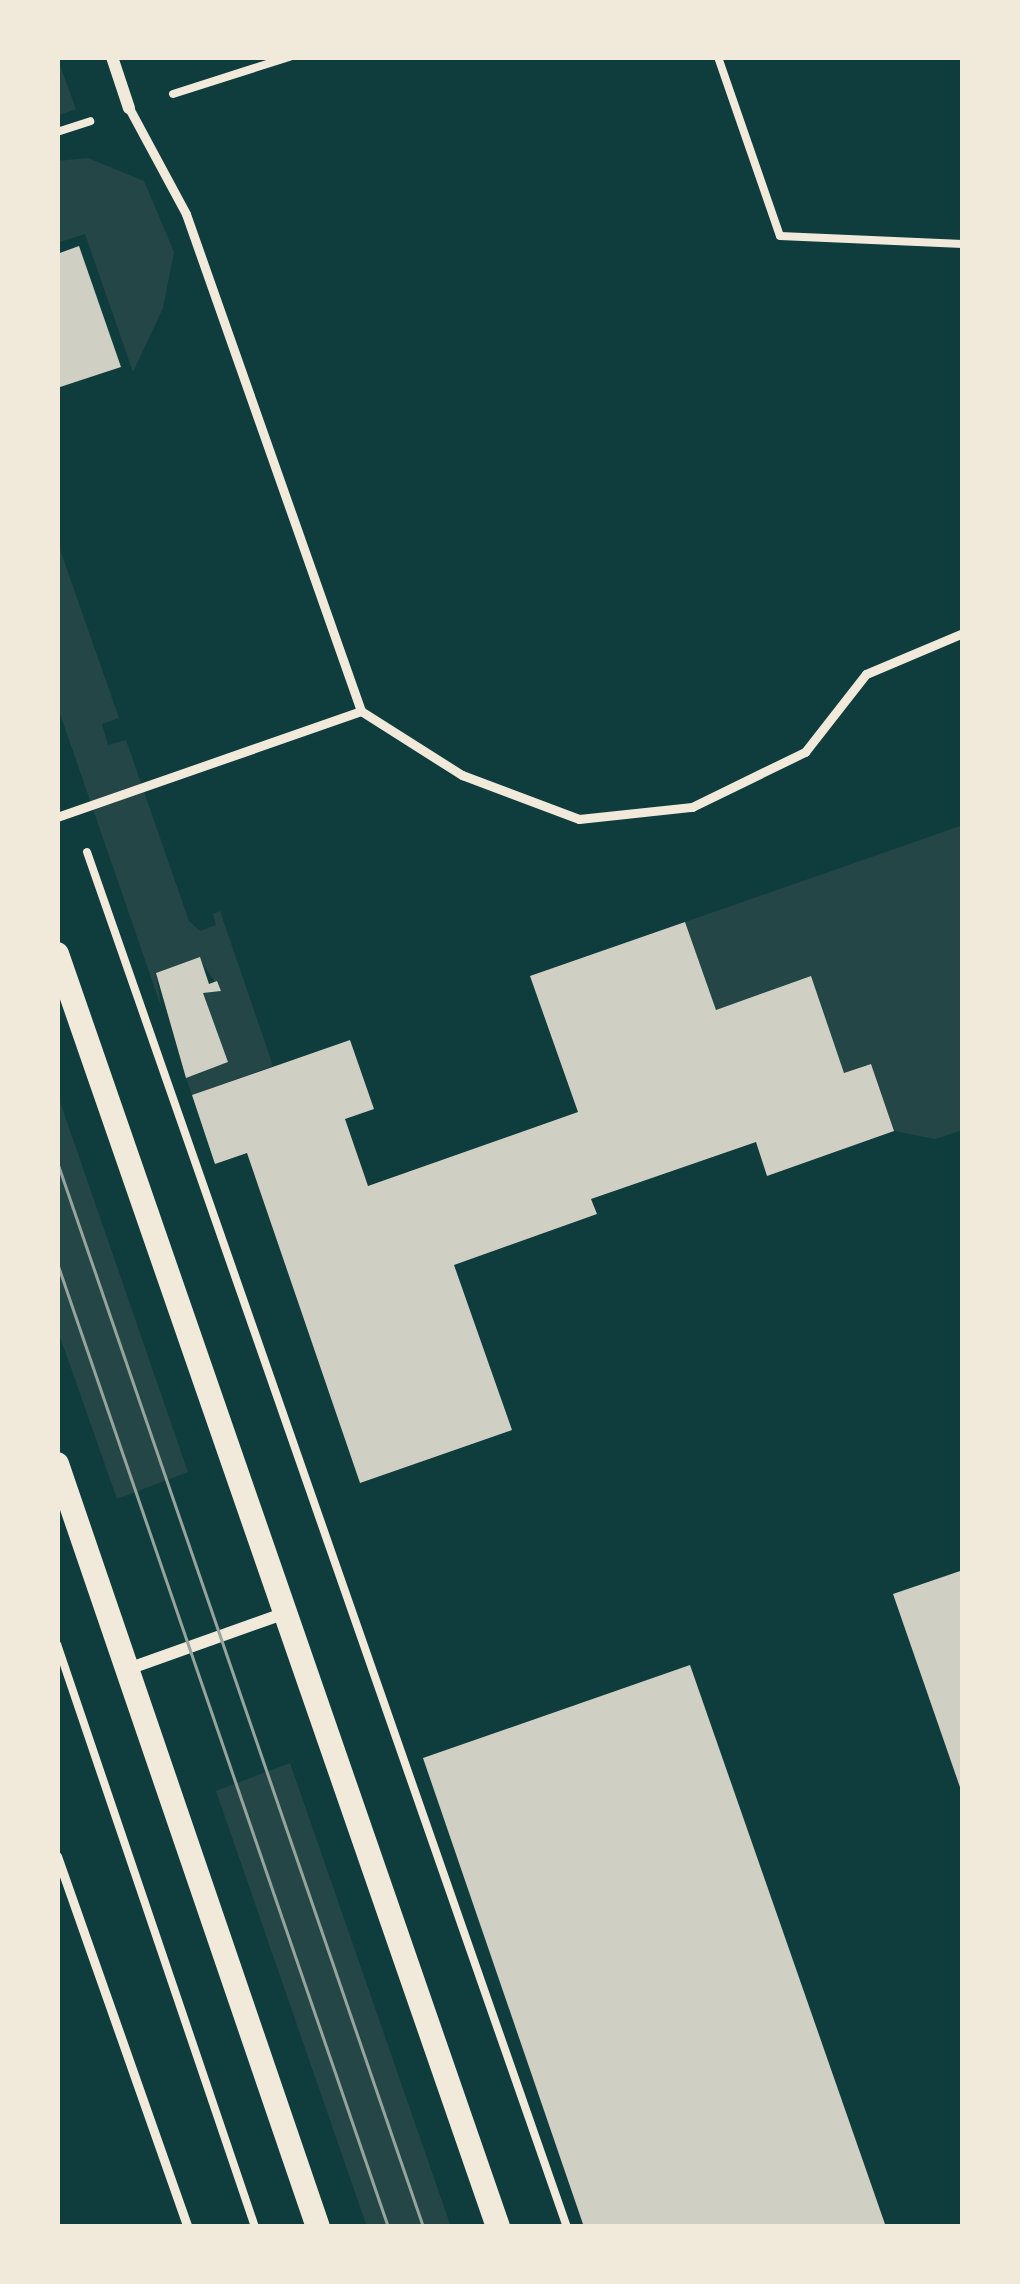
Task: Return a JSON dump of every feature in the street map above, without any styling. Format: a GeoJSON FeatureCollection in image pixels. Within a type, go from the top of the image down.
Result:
{"type":"FeatureCollection","features":[{"type":"Feature","properties":{"kind":"main road"},"geometry":{"type":"LineString","coordinates":[[57,954],[498,2227]]}},
{"type":"Feature","properties":{"kind":"main road"},"geometry":{"type":"LineString","coordinates":[[57,1464],[318,2227]]}},
{"type":"Feature","properties":{"kind":"street"},"geometry":{"type":"LineString","coordinates":[[112,57],[129,108]]}},
{"type":"Feature","properties":{"kind":"street"},"geometry":{"type":"LineString","coordinates":[[128,1669],[285,1613]]}},
{"type":"Feature","properties":{"kind":"lane"},"geometry":{"type":"LineString","coordinates":[[129,108],[186,214],[361,711],[462,775],[579,819],[692,806],[806,752],[866,674],[963,633]]}},
{"type":"Feature","properties":{"kind":"lane"},"geometry":{"type":"LineString","coordinates":[[57,817],[361,711]]}},
{"type":"Feature","properties":{"kind":"lane"},"geometry":{"type":"LineString","coordinates":[[57,1856],[188,2227]]}},
{"type":"Feature","properties":{"kind":"path"},"geometry":{"type":"LineString","coordinates":[[252,57],[256,68]]}},
{"type":"Feature","properties":{"kind":"path"},"geometry":{"type":"LineString","coordinates":[[129,108],[290,57]]}},
{"type":"Feature","properties":{"kind":"path"},"geometry":{"type":"LineString","coordinates":[[718,57],[780,236],[963,244]]}},
{"type":"Feature","properties":{"kind":"path"},"geometry":{"type":"LineString","coordinates":[[73,812],[567,2227]]}},
{"type":"Feature","properties":{"kind":"path"},"geometry":{"type":"LineString","coordinates":[[57,1645],[255,2227]]}},
{"type":"Feature","properties":{"kind":"shaded area"},"geometry":{"type":"Polygon","coordinates":[[[57,57],[76,109],[57,116],[57,57]]]}},
{"type":"Feature","properties":{"kind":"shaded area"},"geometry":{"type":"Polygon","coordinates":[[[88,158],[144,181],[174,252],[163,308],[133,372],[85,234],[57,243],[57,161],[88,158]]]}},
{"type":"Feature","properties":{"kind":"shaded area"},"geometry":{"type":"Polygon","coordinates":[[[57,541],[119,718],[102,724],[108,745],[126,740],[189,921],[200,931],[216,925],[213,914],[220,911],[273,1066],[192,1095],[186,1078],[228,1062],[203,993],[221,991],[199,958],[156,973],[161,1006],[57,705],[57,541]]]}},
{"type":"Feature","properties":{"kind":"shaded area"},"geometry":{"type":"Polygon","coordinates":[[[963,825],[963,1130],[935,1139],[894,1131],[871,1064],[844,1073],[811,977],[716,1010],[685,922],[963,825]]]}},
{"type":"Feature","properties":{"kind":"shaded area"},"geometry":{"type":"Polygon","coordinates":[[[57,1093],[188,1472],[117,1499],[57,1328],[57,1093]]]}},
{"type":"Feature","properties":{"kind":"shaded area"},"geometry":{"type":"Polygon","coordinates":[[[290,1763],[451,2227],[367,2227],[216,1791],[290,1763]]]}},
{"type":"Feature","properties":{"kind":"building"},"geometry":{"type":"Polygon","coordinates":[[[79,246],[121,367],[57,388],[57,254],[79,246]]]}},
{"type":"Feature","properties":{"kind":"building"},"geometry":{"type":"Polygon","coordinates":[[[685,922],[716,1010],[811,976],[844,1073],[871,1064],[894,1131],[767,1176],[756,1142],[591,1199],[597,1214],[454,1265],[512,1430],[360,1483],[247,1153],[215,1164],[192,1095],[350,1040],[374,1109],[345,1119],[368,1186],[578,1112],[530,976],[685,922]]]}},
{"type":"Feature","properties":{"kind":"building"},"geometry":{"type":"Polygon","coordinates":[[[200,957],[209,984],[217,981],[221,991],[203,993],[228,1062],[186,1078],[156,973],[200,957]]]}},
{"type":"Feature","properties":{"kind":"building"},"geometry":{"type":"Polygon","coordinates":[[[963,1570],[963,1793],[962,1793],[893,1594],[963,1570]]]}},
{"type":"Feature","properties":{"kind":"building"},"geometry":{"type":"Polygon","coordinates":[[[690,1665],[886,2227],[584,2227],[423,1758],[690,1665]]]}},
{"type":"Feature","properties":{"kind":"tram line"},"geometry":{"type":"LineString","coordinates":[[57,1162],[423,2227]]}},
{"type":"Feature","properties":{"kind":"tram line"},"geometry":{"type":"LineString","coordinates":[[57,1263],[388,2227]]}}]}
